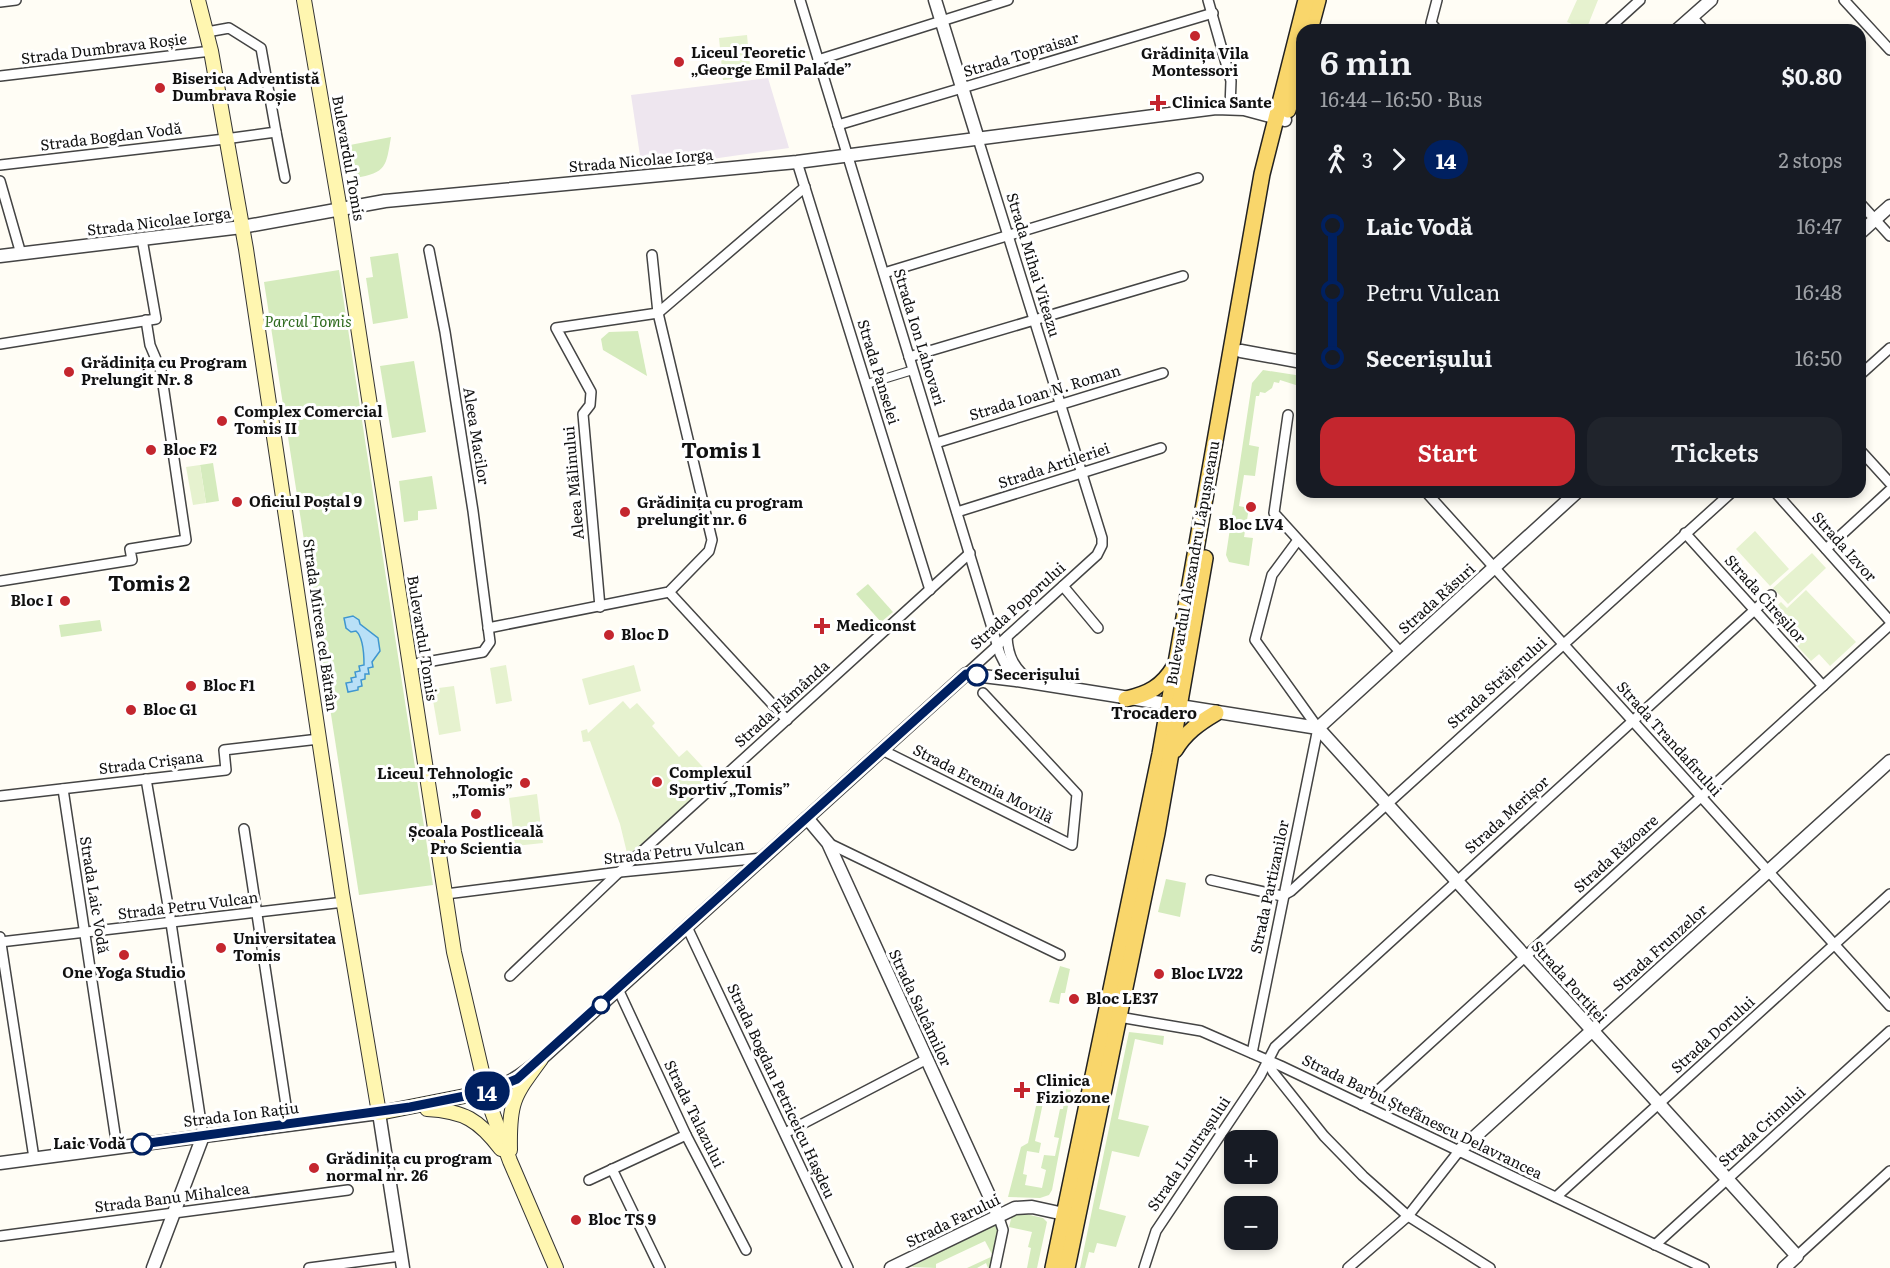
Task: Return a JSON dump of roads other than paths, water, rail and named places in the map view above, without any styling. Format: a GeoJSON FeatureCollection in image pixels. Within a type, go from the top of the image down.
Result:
{"type":"FeatureCollection","features":[{"type":"Feature","properties":{"kind":"main road","name":"Strada Mircea cel Bătrân"},"geometry":{"type":"LineString","coordinates":[[198,0],[211,51],[242,227],[344,902],[379,1113]]}},
{"type":"Feature","properties":{"kind":"main road","name":"Bulevardul Tomis"},"geometry":{"type":"LineString","coordinates":[[304,0],[340,210],[454,952],[485,1092],[510,1161],[556,1268]]}},
{"type":"Feature","properties":{"kind":"main road","name":"Bulevardul Alexandru Lăpușneanu"},"geometry":{"type":"LineString","coordinates":[[1301,24],[1306,0]]}},
{"type":"Feature","properties":{"kind":"main road"},"geometry":{"type":"LineString","coordinates":[[1312,24],[1318,0]]}},
{"type":"Feature","properties":{"kind":"main road","name":"Bulevardul Alexandru Lăpușneanu"},"geometry":{"type":"LineString","coordinates":[[1053,1268],[1207,543],[1281,118],[1296,47]]}},
{"type":"Feature","properties":{"kind":"main road","name":"Bulevardul Alexandru Lăpușneanu"},"geometry":{"type":"LineString","coordinates":[[1067,1268],[1172,756],[1177,661],[1262,174],[1296,75]]}},
{"type":"Feature","properties":{"kind":"main road"},"geometry":{"type":"LineString","coordinates":[[1126,699],[1142,695],[1158,687],[1177,661]]}},
{"type":"Feature","properties":{"kind":"main road"},"geometry":{"type":"LineString","coordinates":[[1172,756],[1191,729],[1216,713]]}},
{"type":"Feature","properties":{"kind":"main road"},"geometry":{"type":"LineString","coordinates":[[510,1161],[509,1122],[513,1102],[521,1086],[541,1059]]}},
{"type":"Feature","properties":{"kind":"main road","name":"Strada Ion Rațiu"},"geometry":{"type":"LineString","coordinates":[[379,1113],[485,1092]]}},
{"type":"Feature","properties":{"kind":"main road"},"geometry":{"type":"LineString","coordinates":[[410,1107],[442,1110],[469,1117],[488,1132],[510,1161]]}},
{"type":"Feature","properties":{"kind":"street"},"geometry":{"type":"LineString","coordinates":[[0,2],[16,0]]}},
{"type":"Feature","properties":{"kind":"street","name":"Strada Ion Lahovari"},"geometry":{"type":"LineString","coordinates":[[800,0],[998,645],[1007,668],[1016,680]]}},
{"type":"Feature","properties":{"kind":"street","name":"Strada Mihai Viteazu"},"geometry":{"type":"LineString","coordinates":[[935,0],[1102,538]]}},
{"type":"Feature","properties":{"kind":"street"},"geometry":{"type":"LineString","coordinates":[[818,60],[1008,0]]}},
{"type":"Feature","properties":{"kind":"street"},"geometry":{"type":"LineString","coordinates":[[1209,0],[1231,81],[1230,108]]}},
{"type":"Feature","properties":{"kind":"street"},"geometry":{"type":"LineString","coordinates":[[1432,24],[1437,0]]}},
{"type":"Feature","properties":{"kind":"street"},"geometry":{"type":"LineString","coordinates":[[1614,24],[1640,0]]}},
{"type":"Feature","properties":{"kind":"street"},"geometry":{"type":"LineString","coordinates":[[1684,24],[1711,0]]}},
{"type":"Feature","properties":{"kind":"street"},"geometry":{"type":"LineString","coordinates":[[1844,0],[1890,50]]}},
{"type":"Feature","properties":{"kind":"street","name":"Strada Topraisar"},"geometry":{"type":"LineString","coordinates":[[838,125],[1213,13]]}},
{"type":"Feature","properties":{"kind":"street"},"geometry":{"type":"LineString","coordinates":[[1692,17],[1698,24]]}},
{"type":"Feature","properties":{"kind":"street"},"geometry":{"type":"LineString","coordinates":[[207,32],[228,28],[261,48],[285,178]]}},
{"type":"Feature","properties":{"kind":"street","name":"Strada Dumbrava Roșie"},"geometry":{"type":"LineString","coordinates":[[0,76],[211,51]]}},
{"type":"Feature","properties":{"kind":"street","name":"Strada Nicolae Iorga"},"geometry":{"type":"LineString","coordinates":[[0,256],[242,227],[385,201],[797,162],[1230,108],[1281,118]]}},
{"type":"Feature","properties":{"kind":"street","name":"Strada Bogdan Vodă"},"geometry":{"type":"LineString","coordinates":[[0,165],[276,132]]}},
{"type":"Feature","properties":{"kind":"street","name":"Strada Panselei"},"geometry":{"type":"LineString","coordinates":[[797,162],[930,590]]}},
{"type":"Feature","properties":{"kind":"street"},"geometry":{"type":"LineString","coordinates":[[884,273],[1198,178]]}},
{"type":"Feature","properties":{"kind":"street"},"geometry":{"type":"LineString","coordinates":[[0,181],[21,254]]}},
{"type":"Feature","properties":{"kind":"street"},"geometry":{"type":"LineString","coordinates":[[658,312],[805,187]]}},
{"type":"Feature","properties":{"kind":"street"},"geometry":{"type":"LineString","coordinates":[[1866,227],[1890,206]]}},
{"type":"Feature","properties":{"kind":"street"},"geometry":{"type":"LineString","coordinates":[[1866,209],[1890,236]]}},
{"type":"Feature","properties":{"kind":"street"},"geometry":{"type":"LineString","coordinates":[[0,581],[132,560],[130,549],[186,540],[161,371],[150,345],[151,320],[142,239]]}},
{"type":"Feature","properties":{"kind":"street","name":"Aleea Macilor"},"geometry":{"type":"LineString","coordinates":[[429,250],[445,332],[473,511],[488,628]]}},
{"type":"Feature","properties":{"kind":"street"},"geometry":{"type":"LineString","coordinates":[[410,665],[483,652],[490,642],[488,628],[669,592],[710,551],[712,540],[658,312],[652,255]]}},
{"type":"Feature","properties":{"kind":"street"},"geometry":{"type":"LineString","coordinates":[[909,357],[1182,276]]}},
{"type":"Feature","properties":{"kind":"street","name":"Aleea Mălinului"},"geometry":{"type":"LineString","coordinates":[[600,607],[583,414],[590,405],[591,392],[556,328],[658,312]]}},
{"type":"Feature","properties":{"kind":"street"},"geometry":{"type":"LineString","coordinates":[[0,344],[151,320]]}},
{"type":"Feature","properties":{"kind":"street"},"geometry":{"type":"LineString","coordinates":[[1866,370],[1890,348]]}},
{"type":"Feature","properties":{"kind":"street"},"geometry":{"type":"LineString","coordinates":[[1241,351],[1296,361]]}},
{"type":"Feature","properties":{"kind":"street"},"geometry":{"type":"LineString","coordinates":[[867,384],[913,370]]}},
{"type":"Feature","properties":{"kind":"street","name":"Strada Ioan N. Roman"},"geometry":{"type":"LineString","coordinates":[[936,443],[1163,373]]}},
{"type":"Feature","properties":{"kind":"street"},"geometry":{"type":"LineString","coordinates":[[1288,415],[1274,513],[1401,653]]}},
{"type":"Feature","properties":{"kind":"street","name":"Strada Artileriei"},"geometry":{"type":"LineString","coordinates":[[957,512],[1161,448]]}},
{"type":"Feature","properties":{"kind":"street"},"geometry":{"type":"LineString","coordinates":[[1866,457],[1890,483]]}},
{"type":"Feature","properties":{"kind":"street"},"geometry":{"type":"LineString","coordinates":[[1826,549],[1890,490]]}},
{"type":"Feature","properties":{"kind":"street","name":"Strada Trandafirului"},"geometry":{"type":"LineString","coordinates":[[1431,498],[1890,1006]]}},
{"type":"Feature","properties":{"kind":"street","name":"Strada Răsuri"},"geometry":{"type":"LineString","coordinates":[[1318,728],[1570,498]]}},
{"type":"Feature","properties":{"kind":"street","name":"Strada Străjerului"},"geometry":{"type":"LineString","coordinates":[[1282,896],[1291,891],[1725,498]]}},
{"type":"Feature","properties":{"kind":"street","name":"Strada Izvor"},"geometry":{"type":"LineString","coordinates":[[1780,498],[1890,623]]}},
{"type":"Feature","properties":{"kind":"street","name":"Strada Cireșilor"},"geometry":{"type":"LineString","coordinates":[[1685,533],[1823,686]]}},
{"type":"Feature","properties":{"kind":"street","name":"Strada Poporului"},"geometry":{"type":"LineString","coordinates":[[485,1092],[517,1079],[541,1059],[1097,555],[1102,545],[1102,538]]}},
{"type":"Feature","properties":{"kind":"street"},"geometry":{"type":"LineString","coordinates":[[1298,540],[1272,575],[1255,640],[1318,728]]}},
{"type":"Feature","properties":{"kind":"street","name":"Strada Flămânda"},"geometry":{"type":"LineString","coordinates":[[510,975],[970,553]]}},
{"type":"Feature","properties":{"kind":"street"},"geometry":{"type":"LineString","coordinates":[[1063,586],[1098,628]]}},
{"type":"Feature","properties":{"kind":"street"},"geometry":{"type":"LineString","coordinates":[[669,592],[787,720]]}},
{"type":"Feature","properties":{"kind":"street","name":"Strada Merișor"},"geometry":{"type":"LineString","coordinates":[[1267,1060],[1275,1047],[1771,595]]}},
{"type":"Feature","properties":{"kind":"street","name":"Strada Răzoare"},"geometry":{"type":"LineString","coordinates":[[1362,1105],[1890,623]]}},
{"type":"Feature","properties":{"kind":"street"},"geometry":{"type":"LineString","coordinates":[[1007,637],[1010,658],[1022,675],[1034,683]]}},
{"type":"Feature","properties":{"kind":"street"},"geometry":{"type":"LineString","coordinates":[[966,674],[1318,728]]}},
{"type":"Feature","properties":{"kind":"street","name":"Strada Eremia Movilă"},"geometry":{"type":"LineString","coordinates":[[882,750],[1072,845],[1077,794],[983,693]]}},
{"type":"Feature","properties":{"kind":"street","name":"Strada Portiței"},"geometry":{"type":"LineString","coordinates":[[1318,728],[1797,1256]]}},
{"type":"Feature","properties":{"kind":"street","name":"Strada Partizanilor"},"geometry":{"type":"LineString","coordinates":[[1252,1053],[1282,896],[1318,728]]}},
{"type":"Feature","properties":{"kind":"street","name":"Strada Crișana"},"geometry":{"type":"LineString","coordinates":[[0,796],[226,770],[224,750],[319,739]]}},
{"type":"Feature","properties":{"kind":"street","name":"Strada Frunzelor"},"geometry":{"type":"LineString","coordinates":[[1348,1268],[1408,1216],[1459,1151],[1890,761]]}},
{"type":"Feature","properties":{"kind":"street"},"geometry":{"type":"LineString","coordinates":[[146,779],[171,923],[203,1136],[153,1268]]}},
{"type":"Feature","properties":{"kind":"street","name":"Strada Laic Vodă"},"geometry":{"type":"LineString","coordinates":[[63,789],[117,1148]]}},
{"type":"Feature","properties":{"kind":"street","name":"Strada Salcâmilor"},"geometry":{"type":"LineString","coordinates":[[807,818],[828,843],[998,1215]]}},
{"type":"Feature","properties":{"kind":"street"},"geometry":{"type":"LineString","coordinates":[[244,829],[290,1125]]}},
{"type":"Feature","properties":{"kind":"street"},"geometry":{"type":"LineString","coordinates":[[828,843],[1060,956]]}},
{"type":"Feature","properties":{"kind":"street","name":"Strada Petru Vulcan"},"geometry":{"type":"LineString","coordinates":[[446,894],[620,872],[763,858]]}},
{"type":"Feature","properties":{"kind":"street"},"geometry":{"type":"LineString","coordinates":[[1211,880],[1282,896]]}},
{"type":"Feature","properties":{"kind":"street","name":"Strada Dorului"},"geometry":{"type":"LineString","coordinates":[[1556,1197],[1890,894]]}},
{"type":"Feature","properties":{"kind":"street","name":"Strada Petru Vulcan"},"geometry":{"type":"LineString","coordinates":[[0,942],[344,902]]}},
{"type":"Feature","properties":{"kind":"street","name":"Strada Bogdan Petriceicu Hașdeu"},"geometry":{"type":"LineString","coordinates":[[687,927],[848,1268]]}},
{"type":"Feature","properties":{"kind":"street"},"geometry":{"type":"LineString","coordinates":[[0,937],[34,1158]]}},
{"type":"Feature","properties":{"kind":"street","name":"Strada Talazului"},"geometry":{"type":"LineString","coordinates":[[618,989],[686,1135],[746,1250]]}},
{"type":"Feature","properties":{"kind":"street","name":"Strada Barbu Ștefănescu Delavrancea"},"geometry":{"type":"LineString","coordinates":[[1119,1017],[1201,1031],[1267,1060],[1704,1268]]}},
{"type":"Feature","properties":{"kind":"street","name":"Strada Crinului"},"geometry":{"type":"LineString","coordinates":[[1655,1245],[1890,1031]]}},
{"type":"Feature","properties":{"kind":"street"},"geometry":{"type":"LineString","coordinates":[[785,1133],[927,1059]]}},
{"type":"Feature","properties":{"kind":"street"},"geometry":{"type":"LineString","coordinates":[[1267,1060],[1273,1072],[1324,1136],[1363,1176],[1408,1216],[1491,1268]]}},
{"type":"Feature","properties":{"kind":"street","name":"Strada Luntrașului"},"geometry":{"type":"LineString","coordinates":[[1144,1268],[1156,1231],[1260,1076],[1267,1060]]}},
{"type":"Feature","properties":{"kind":"street","name":"Strada Ion Rațiu"},"geometry":{"type":"LineString","coordinates":[[0,1163],[379,1113]]}},
{"type":"Feature","properties":{"kind":"street","name":"Strada Mircea cel Bătrân"},"geometry":{"type":"LineString","coordinates":[[379,1113],[402,1262]]}},
{"type":"Feature","properties":{"kind":"street"},"geometry":{"type":"LineString","coordinates":[[589,1180],[686,1135]]}},
{"type":"Feature","properties":{"kind":"street"},"geometry":{"type":"LineString","coordinates":[[612,1169],[660,1268]]}},
{"type":"Feature","properties":{"kind":"street"},"geometry":{"type":"LineString","coordinates":[[1784,1268],[1890,1171]]}},
{"type":"Feature","properties":{"kind":"street","name":"Strada Banu Mihalcea"},"geometry":{"type":"LineString","coordinates":[[0,1236],[348,1190]]}},
{"type":"Feature","properties":{"kind":"street","name":"Strada Farului"},"geometry":{"type":"LineString","coordinates":[[891,1268],[998,1215],[1022,1206],[1064,1214]]}},
{"type":"Feature","properties":{"kind":"street"},"geometry":{"type":"LineString","coordinates":[[995,1268],[1003,1230],[998,1215]]}},
{"type":"Feature","properties":{"kind":"street"},"geometry":{"type":"LineString","coordinates":[[309,1268],[402,1262]]}},
{"type":"Feature","properties":{"kind":"water"},"geometry":{"type":"Polygon","coordinates":[[[353,616],[378,638],[380,651],[372,662],[373,667],[368,668],[369,674],[365,674],[365,679],[361,680],[362,686],[358,687],[358,690],[348,692],[346,683],[352,682],[351,678],[356,677],[355,672],[360,671],[359,666],[364,665],[361,638],[356,631],[351,632],[346,628],[344,618],[353,616]]]}},
{"type":"Feature","properties":{"kind":"place","name":"Grădinița Vila Montessori"},"geometry":{"type":"Point","coordinates":[1195,36]}},
{"type":"Feature","properties":{"kind":"place","name":"Liceul Teoretic „George Emil Palade”"},"geometry":{"type":"Point","coordinates":[679,62]}},
{"type":"Feature","properties":{"kind":"place","name":"Biserica Adventistă Dumbrava Roșie"},"geometry":{"type":"Point","coordinates":[160,88]}},
{"type":"Feature","properties":{"kind":"place","name":"Clinica Sante"},"geometry":{"type":"Point","coordinates":[1158,103]}},
{"type":"Feature","properties":{"kind":"place","name":"Grădinița cu Program Prelungit Nr. 8"},"geometry":{"type":"Point","coordinates":[69,372]}},
{"type":"Feature","properties":{"kind":"place","name":"Complex Comercial Tomis II"},"geometry":{"type":"Point","coordinates":[222,421]}},
{"type":"Feature","properties":{"kind":"place","name":"Bloc F2"},"geometry":{"type":"Point","coordinates":[151,450]}},
{"type":"Feature","properties":{"kind":"place","name":"Oficiul Poștal 9"},"geometry":{"type":"Point","coordinates":[237,502]}},
{"type":"Feature","properties":{"kind":"place","name":"Bloc LV4"},"geometry":{"type":"Point","coordinates":[1251,507]}},
{"type":"Feature","properties":{"kind":"place","name":"Grădinița cu program prelungit nr. 6"},"geometry":{"type":"Point","coordinates":[625,512]}},
{"type":"Feature","properties":{"kind":"place","name":"Bloc I"},"geometry":{"type":"Point","coordinates":[65,601]}},
{"type":"Feature","properties":{"kind":"place","name":"Mediconst"},"geometry":{"type":"Point","coordinates":[822,626]}},
{"type":"Feature","properties":{"kind":"place","name":"Bloc D"},"geometry":{"type":"Point","coordinates":[609,635]}},
{"type":"Feature","properties":{"kind":"place","name":"Secerișului"},"geometry":{"type":"Point","coordinates":[977,675]}},
{"type":"Feature","properties":{"kind":"place","name":"Bloc F1"},"geometry":{"type":"Point","coordinates":[191,686]}},
{"type":"Feature","properties":{"kind":"place","name":"Bloc G1"},"geometry":{"type":"Point","coordinates":[131,710]}},
{"type":"Feature","properties":{"kind":"place","name":"Complexul Sportiv „Tomis”"},"geometry":{"type":"Point","coordinates":[657,782]}},
{"type":"Feature","properties":{"kind":"place","name":"Liceul Tehnologic „Tomis”"},"geometry":{"type":"Point","coordinates":[525,783]}},
{"type":"Feature","properties":{"kind":"place","name":"Școala Postliceală Pro Scientia"},"geometry":{"type":"Point","coordinates":[476,814]}},
{"type":"Feature","properties":{"kind":"place","name":"Universitatea Tomis"},"geometry":{"type":"Point","coordinates":[221,948]}},
{"type":"Feature","properties":{"kind":"place","name":"One Yoga Studio"},"geometry":{"type":"Point","coordinates":[124,955]}},
{"type":"Feature","properties":{"kind":"place","name":"Bloc LV22"},"geometry":{"type":"Point","coordinates":[1159,974]}},
{"type":"Feature","properties":{"kind":"place","name":"Bloc LE37"},"geometry":{"type":"Point","coordinates":[1074,999]}},
{"type":"Feature","properties":{"kind":"place","name":"Clinica Fiziozone"},"geometry":{"type":"Point","coordinates":[1022,1090]}},
{"type":"Feature","properties":{"kind":"place","name":"Laic Vodă"},"geometry":{"type":"Point","coordinates":[142,1144]}},
{"type":"Feature","properties":{"kind":"place","name":"Grădinița cu program normal nr. 26"},"geometry":{"type":"Point","coordinates":[314,1168]}},
{"type":"Feature","properties":{"kind":"place","name":"Bloc TS 9"},"geometry":{"type":"Point","coordinates":[576,1220]}},
{"type":"Feature","properties":{"kind":"district","name":"Tomis 1"},"geometry":{"type":"Point","coordinates":[721,451]}},
{"type":"Feature","properties":{"kind":"district","name":"Tomis 2"},"geometry":{"type":"Point","coordinates":[149,584]}},
{"type":"Feature","properties":{"kind":"district","name":"Trocadero"},"geometry":{"type":"Point","coordinates":[1154,713]}},
{"type":"Feature","properties":{"kind":"park label","name":"Parcul Tomis"},"geometry":{"type":"Point","coordinates":[308,322]}}]}
